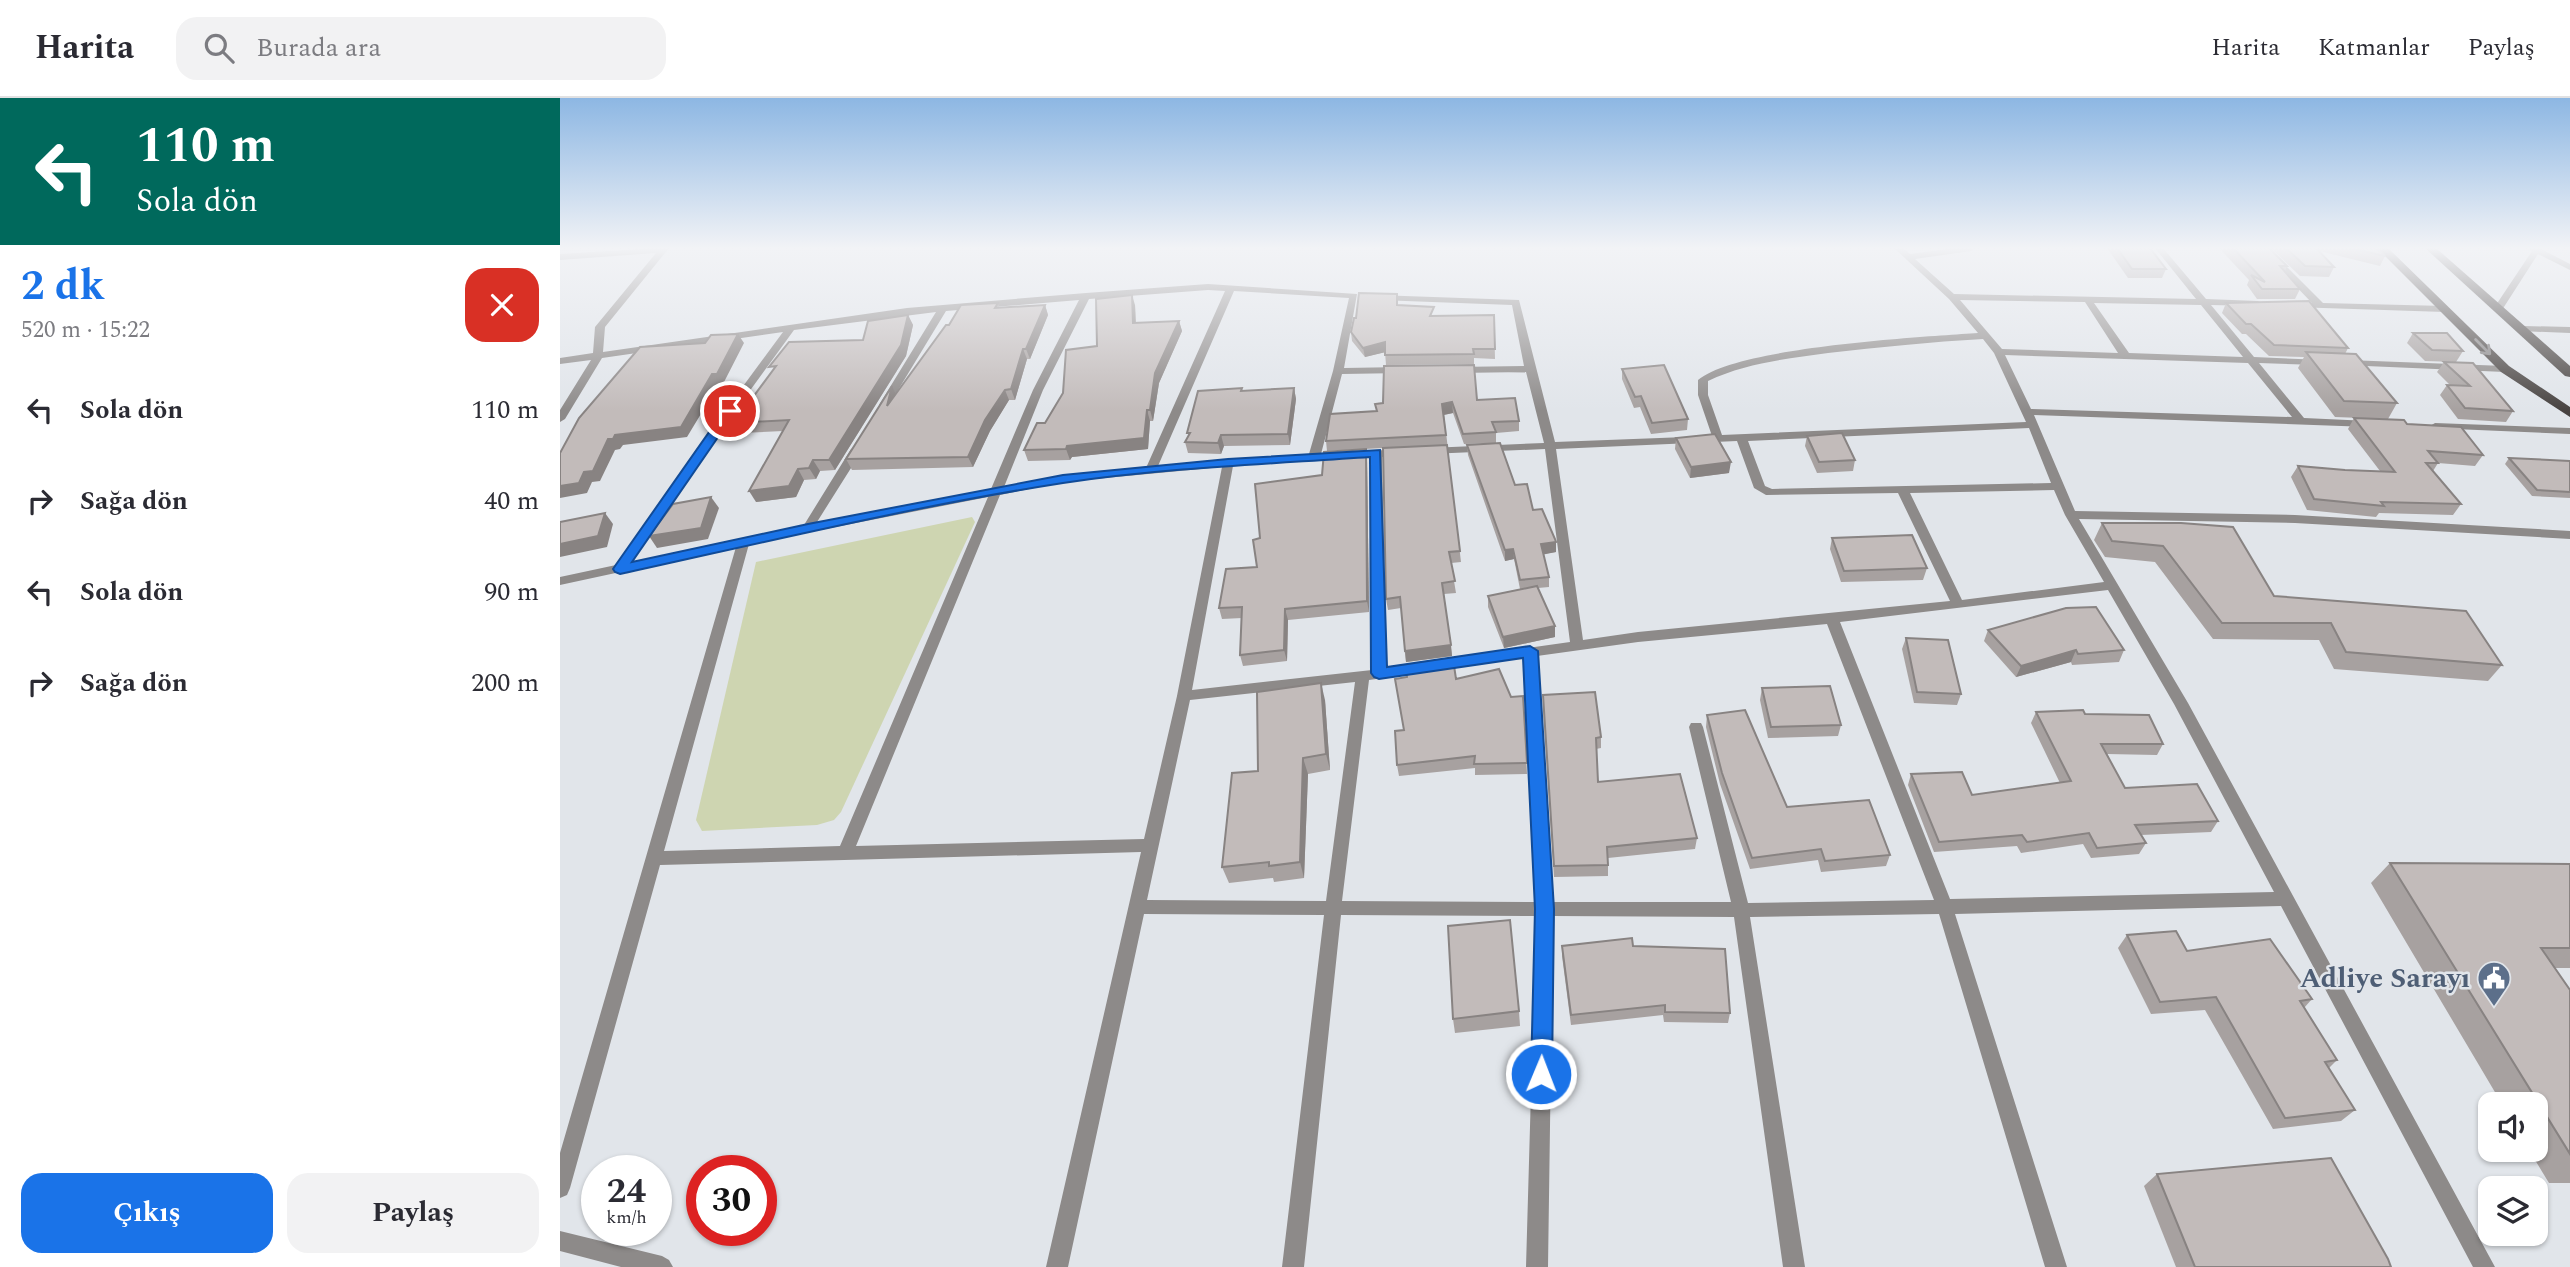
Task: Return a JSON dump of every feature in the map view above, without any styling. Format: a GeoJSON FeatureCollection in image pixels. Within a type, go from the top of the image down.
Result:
{"type":"FeatureCollection","features":[{"type":"Feature","properties":{"kind":"main road"},"geometry":{"type":"LineString","coordinates":[[2438,303],[2505,369],[2570,412]]}},
{"type":"Feature","properties":{"kind":"main road"},"geometry":{"type":"LineString","coordinates":[[2493,303],[2570,373]]}},
{"type":"Feature","properties":{"kind":"street"},"geometry":{"type":"LineString","coordinates":[[560,419],[598,356],[600,327],[620,303]]}},
{"type":"Feature","properties":{"kind":"street"},"geometry":{"type":"LineString","coordinates":[[560,361],[943,308],[1008,303]]}},
{"type":"Feature","properties":{"kind":"street"},"geometry":{"type":"LineString","coordinates":[[845,854],[998,492],[1038,390],[1083,303]]}},
{"type":"Feature","properties":{"kind":"street"},"geometry":{"type":"LineString","coordinates":[[1151,469],[1225,303]]}},
{"type":"Feature","properties":{"kind":"street"},"geometry":{"type":"LineString","coordinates":[[1314,457],[1338,371],[1353,303]]}},
{"type":"Feature","properties":{"kind":"street"},"geometry":{"type":"LineString","coordinates":[[1516,303],[1550,446],[1577,645]]}},
{"type":"Feature","properties":{"kind":"street"},"geometry":{"type":"LineString","coordinates":[[1957,303],[1999,352],[2071,515],[2180,703],[2484,1267]]}},
{"type":"Feature","properties":{"kind":"street"},"geometry":{"type":"LineString","coordinates":[[2089,303],[2125,355]]}},
{"type":"Feature","properties":{"kind":"street"},"geometry":{"type":"LineString","coordinates":[[2204,303],[2301,421]]}},
{"type":"Feature","properties":{"kind":"street"},"geometry":{"type":"LineString","coordinates":[[2222,303],[2268,304]]}},
{"type":"Feature","properties":{"kind":"street"},"geometry":{"type":"LineString","coordinates":[[2499,308],[2502,303]]}},
{"type":"Feature","properties":{"kind":"street"},"geometry":{"type":"LineString","coordinates":[[2281,304],[2445,309]]}},
{"type":"Feature","properties":{"kind":"street"},"geometry":{"type":"LineString","coordinates":[[880,412],[943,308]]}},
{"type":"Feature","properties":{"kind":"street"},"geometry":{"type":"LineString","coordinates":[[620,569],[790,328]]}},
{"type":"Feature","properties":{"kind":"street"},"geometry":{"type":"LineString","coordinates":[[2523,329],[2570,330]]}},
{"type":"Feature","properties":{"kind":"street"},"geometry":{"type":"LineString","coordinates":[[1718,438],[1703,395],[1703,380],[1720,371],[1759,358],[1906,340],[1983,335]]}},
{"type":"Feature","properties":{"kind":"street"},"geometry":{"type":"LineString","coordinates":[[1999,352],[2505,369]]}},
{"type":"Feature","properties":{"kind":"street"},"geometry":{"type":"LineString","coordinates":[[1448,370],[1530,369]]}},
{"type":"Feature","properties":{"kind":"street"},"geometry":{"type":"LineString","coordinates":[[1338,371],[1420,370]]}},
{"type":"Feature","properties":{"kind":"street"},"geometry":{"type":"LineString","coordinates":[[2027,412],[2382,424]]}},
{"type":"Feature","properties":{"kind":"street"},"geometry":{"type":"LineString","coordinates":[[560,580],[808,528],[1063,479],[1151,469],[1376,453],[2033,425]]}},
{"type":"Feature","properties":{"kind":"street"},"geometry":{"type":"LineString","coordinates":[[2422,426],[2570,431]]}},
{"type":"Feature","properties":{"kind":"street"},"geometry":{"type":"LineString","coordinates":[[808,528],[865,435]]}},
{"type":"Feature","properties":{"kind":"street"},"geometry":{"type":"LineString","coordinates":[[1741,437],[1760,488],[1770,494],[2058,486]]}},
{"type":"Feature","properties":{"kind":"street"},"geometry":{"type":"LineString","coordinates":[[1376,453],[1379,673]]}},
{"type":"Feature","properties":{"kind":"street"},"geometry":{"type":"LineString","coordinates":[[1057,1267],[1184,696],[1228,463]]}},
{"type":"Feature","properties":{"kind":"street"},"geometry":{"type":"LineString","coordinates":[[1903,491],[1958,604]]}},
{"type":"Feature","properties":{"kind":"street"},"geometry":{"type":"LineString","coordinates":[[2071,515],[2295,519],[2570,535]]}},
{"type":"Feature","properties":{"kind":"street"},"geometry":{"type":"LineString","coordinates":[[560,1188],[744,542]]}},
{"type":"Feature","properties":{"kind":"street"},"geometry":{"type":"LineString","coordinates":[[1184,696],[1363,676],[1577,645],[1832,619],[2112,585]]}},
{"type":"Feature","properties":{"kind":"street"},"geometry":{"type":"LineString","coordinates":[[1832,619],[1945,907],[2056,1267]]}},
{"type":"Feature","properties":{"kind":"street"},"geometry":{"type":"LineString","coordinates":[[1530,651],[1545,909],[1537,1267]]}},
{"type":"Feature","properties":{"kind":"street"},"geometry":{"type":"LineString","coordinates":[[1293,1267],[1333,908],[1363,676]]}},
{"type":"Feature","properties":{"kind":"street"},"geometry":{"type":"LineString","coordinates":[[1696,727],[1741,910],[1794,1267]]}},
{"type":"Feature","properties":{"kind":"street"},"geometry":{"type":"LineString","coordinates":[[654,858],[1151,845]]}},
{"type":"Feature","properties":{"kind":"street"},"geometry":{"type":"LineString","coordinates":[[1137,907],[1741,910],[2285,899]]}},
{"type":"Feature","properties":{"kind":"street"},"geometry":{"type":"LineString","coordinates":[[560,1241],[662,1267]]}},
{"type":"Feature","properties":{"kind":"green space"},"geometry":{"type":"Polygon","coordinates":[[[972,517],[975,522],[841,812],[834,820],[817,825],[702,831],[696,820],[756,562],[972,517]]]}},
{"type":"Feature","properties":{"kind":"building"},"geometry":{"type":"Polygon","coordinates":[[[998,303],[995,308],[1045,305],[1026,349],[1023,349],[1011,389],[1005,390],[985,420],[968,457],[846,459],[892,386],[887,406],[946,325],[949,325],[961,305],[998,303]]]}},
{"type":"Feature","properties":{"kind":"building"},"geometry":{"type":"Polygon","coordinates":[[[1096,303],[1132,303],[1133,323],[1179,321],[1155,373],[1144,438],[1067,446],[1066,449],[1024,450],[1037,423],[1045,423],[1063,393],[1066,350],[1097,346],[1096,303]]]}},
{"type":"Feature","properties":{"kind":"building"},"geometry":{"type":"Polygon","coordinates":[[[1358,303],[1397,303],[1397,305],[1434,307],[1430,316],[1494,315],[1495,349],[1473,349],[1474,354],[1385,355],[1385,342],[1363,348],[1351,332],[1358,303]]]}},
{"type":"Feature","properties":{"kind":"building"},"geometry":{"type":"Polygon","coordinates":[[[2226,303],[2310,303],[2348,348],[2274,345],[2251,324],[2246,324],[2226,303]]]}},
{"type":"Feature","properties":{"kind":"building"},"geometry":{"type":"Polygon","coordinates":[[[908,315],[901,345],[829,460],[813,460],[809,468],[798,469],[789,486],[749,491],[789,420],[734,423],[776,366],[769,367],[789,342],[863,340],[868,321],[908,315]]]}},
{"type":"Feature","properties":{"kind":"building"},"geometry":{"type":"Polygon","coordinates":[[[2413,333],[2447,333],[2463,351],[2432,350],[2413,333]]]}},
{"type":"Feature","properties":{"kind":"building"},"geometry":{"type":"Polygon","coordinates":[[[738,334],[717,374],[712,374],[681,427],[615,435],[613,439],[608,439],[593,471],[584,472],[579,483],[560,486],[560,453],[579,418],[640,347],[705,343],[711,335],[738,334]]]}},
{"type":"Feature","properties":{"kind":"building"},"geometry":{"type":"Polygon","coordinates":[[[2306,352],[2356,354],[2397,403],[2344,401],[2306,352]]]}},
{"type":"Feature","properties":{"kind":"building"},"geometry":{"type":"Polygon","coordinates":[[[2444,362],[2473,363],[2513,411],[2465,408],[2447,385],[2470,386],[2444,362]]]}},
{"type":"Feature","properties":{"kind":"building"},"geometry":{"type":"Polygon","coordinates":[[[1474,365],[1477,400],[1515,398],[1519,421],[1492,422],[1496,432],[1463,434],[1452,402],[1442,404],[1446,435],[1326,441],[1330,414],[1377,411],[1375,404],[1383,403],[1384,366],[1474,365]]]}},
{"type":"Feature","properties":{"kind":"building"},"geometry":{"type":"Polygon","coordinates":[[[1664,365],[1688,419],[1652,423],[1641,396],[1635,397],[1622,369],[1664,365]]]}},
{"type":"Feature","properties":{"kind":"building"},"geometry":{"type":"Polygon","coordinates":[[[1242,388],[1241,391],[1294,388],[1288,434],[1221,435],[1218,443],[1185,442],[1190,433],[1187,433],[1198,391],[1242,388]]]}},
{"type":"Feature","properties":{"kind":"building"},"geometry":{"type":"Polygon","coordinates":[[[2354,418],[2404,420],[2407,424],[2461,427],[2483,455],[2428,451],[2438,463],[2426,463],[2461,504],[2381,502],[2384,506],[2314,499],[2298,466],[2395,472],[2354,418]]]}},
{"type":"Feature","properties":{"kind":"building"},"geometry":{"type":"Polygon","coordinates":[[[1842,433],[1855,460],[1819,462],[1807,436],[1842,433]]]}},
{"type":"Feature","properties":{"kind":"building"},"geometry":{"type":"Polygon","coordinates":[[[1715,434],[1731,462],[1691,467],[1676,438],[1715,434]]]}},
{"type":"Feature","properties":{"kind":"building"},"geometry":{"type":"Polygon","coordinates":[[[1500,443],[1515,485],[1527,484],[1533,510],[1542,509],[1555,539],[1556,542],[1541,544],[1549,577],[1520,580],[1513,549],[1505,550],[1467,445],[1500,443]]]}},
{"type":"Feature","properties":{"kind":"building"},"geometry":{"type":"Polygon","coordinates":[[[1447,445],[1460,551],[1449,552],[1455,581],[1442,583],[1451,645],[1405,651],[1400,597],[1386,599],[1383,448],[1447,445]]]}},
{"type":"Feature","properties":{"kind":"building"},"geometry":{"type":"Polygon","coordinates":[[[1366,449],[1367,601],[1285,609],[1284,650],[1240,655],[1242,607],[1219,608],[1226,569],[1257,567],[1253,540],[1260,538],[1255,484],[1322,475],[1324,452],[1366,449]]]}},
{"type":"Feature","properties":{"kind":"building"},"geometry":{"type":"Polygon","coordinates":[[[2509,458],[2570,461],[2570,492],[2537,490],[2509,458]]]}},
{"type":"Feature","properties":{"kind":"building"},"geometry":{"type":"Polygon","coordinates":[[[711,497],[701,528],[649,536],[673,504],[711,497]]]}},
{"type":"Feature","properties":{"kind":"building"},"geometry":{"type":"Polygon","coordinates":[[[605,513],[598,536],[560,544],[560,522],[605,513]]]}},
{"type":"Feature","properties":{"kind":"building"},"geometry":{"type":"Polygon","coordinates":[[[2102,523],[2181,523],[2233,527],[2274,596],[2466,611],[2502,665],[2346,652],[2331,623],[2222,623],[2163,546],[2112,541],[2102,523]]]}},
{"type":"Feature","properties":{"kind":"building"},"geometry":{"type":"Polygon","coordinates":[[[1912,535],[1927,568],[1844,571],[1832,538],[1912,535]]]}},
{"type":"Feature","properties":{"kind":"building"},"geometry":{"type":"Polygon","coordinates":[[[1537,586],[1555,626],[1503,637],[1488,596],[1537,586]]]}},
{"type":"Feature","properties":{"kind":"building"},"geometry":{"type":"Polygon","coordinates":[[[2096,607],[2124,650],[2078,654],[2076,650],[2021,666],[1988,630],[2066,608],[2096,607]]]}},
{"type":"Feature","properties":{"kind":"building"},"geometry":{"type":"Polygon","coordinates":[[[1906,638],[1948,640],[1961,694],[1917,692],[1906,638]]]}},
{"type":"Feature","properties":{"kind":"building"},"geometry":{"type":"Polygon","coordinates":[[[1453,659],[1456,679],[1499,669],[1511,697],[1523,696],[1527,763],[1474,764],[1475,756],[1397,765],[1395,731],[1404,730],[1395,679],[1407,677],[1406,666],[1453,659]]]}},
{"type":"Feature","properties":{"kind":"building"},"geometry":{"type":"Polygon","coordinates":[[[1321,683],[1326,754],[1303,758],[1300,862],[1222,867],[1232,773],[1258,771],[1257,692],[1321,683]]]}},
{"type":"Feature","properties":{"kind":"building"},"geometry":{"type":"Polygon","coordinates":[[[1830,686],[1841,725],[1771,727],[1762,688],[1830,686]]]}},
{"type":"Feature","properties":{"kind":"building"},"geometry":{"type":"Polygon","coordinates":[[[1595,692],[1601,737],[1596,738],[1598,782],[1680,774],[1697,838],[1607,847],[1608,865],[1554,866],[1543,695],[1595,692]]]}},
{"type":"Feature","properties":{"kind":"building"},"geometry":{"type":"Polygon","coordinates":[[[1745,710],[1787,807],[1869,800],[1890,855],[1825,861],[1821,849],[1752,858],[1722,773],[1707,715],[1745,710]]]}},
{"type":"Feature","properties":{"kind":"building"},"geometry":{"type":"Polygon","coordinates":[[[2083,710],[2085,714],[2149,715],[2163,744],[2101,744],[2125,788],[2197,784],[2218,821],[2135,825],[2146,843],[2097,848],[2089,833],[2027,842],[2022,835],[1939,842],[1911,774],[1962,772],[1972,795],[2071,781],[2036,712],[2083,710]]]}},
{"type":"Feature","properties":{"kind":"building","name":"Adliye Sarayı"},"geometry":{"type":"Polygon","coordinates":[[[2390,863],[2570,864],[2570,948],[2541,948],[2570,990],[2570,1154],[2548,1118],[2548,1092],[2532,1092],[2390,863]]]}},
{"type":"Feature","properties":{"kind":"building"},"geometry":{"type":"Polygon","coordinates":[[[1510,920],[1519,1011],[1453,1019],[1448,926],[1510,920]]]}},
{"type":"Feature","properties":{"kind":"building"},"geometry":{"type":"Polygon","coordinates":[[[2176,931],[2187,951],[2270,939],[2312,999],[2300,1001],[2337,1060],[2325,1062],[2355,1110],[2285,1118],[2216,997],[2160,1002],[2127,935],[2176,931]]]}},
{"type":"Feature","properties":{"kind":"building"},"geometry":{"type":"Polygon","coordinates":[[[1632,938],[1633,946],[1725,949],[1730,1013],[1665,1012],[1665,1005],[1571,1015],[1562,946],[1632,938]]]}},
{"type":"Feature","properties":{"kind":"building"},"geometry":{"type":"Polygon","coordinates":[[[2331,1158],[2391,1267],[2195,1267],[2157,1174],[2331,1158]]]}},
{"type":"Feature","properties":{"kind":"place","name":"Adliye Sarayı"},"geometry":{"type":"Point","coordinates":[2494,1008]}},
{"type":"Feature","properties":{"kind":"route"},"geometry":{"type":"LineString","coordinates":[[730,411],[620,569],[808,528],[1063,479],[1151,469],[1376,453],[1379,673],[1530,651],[1545,909],[1541,1074]]}}]}
